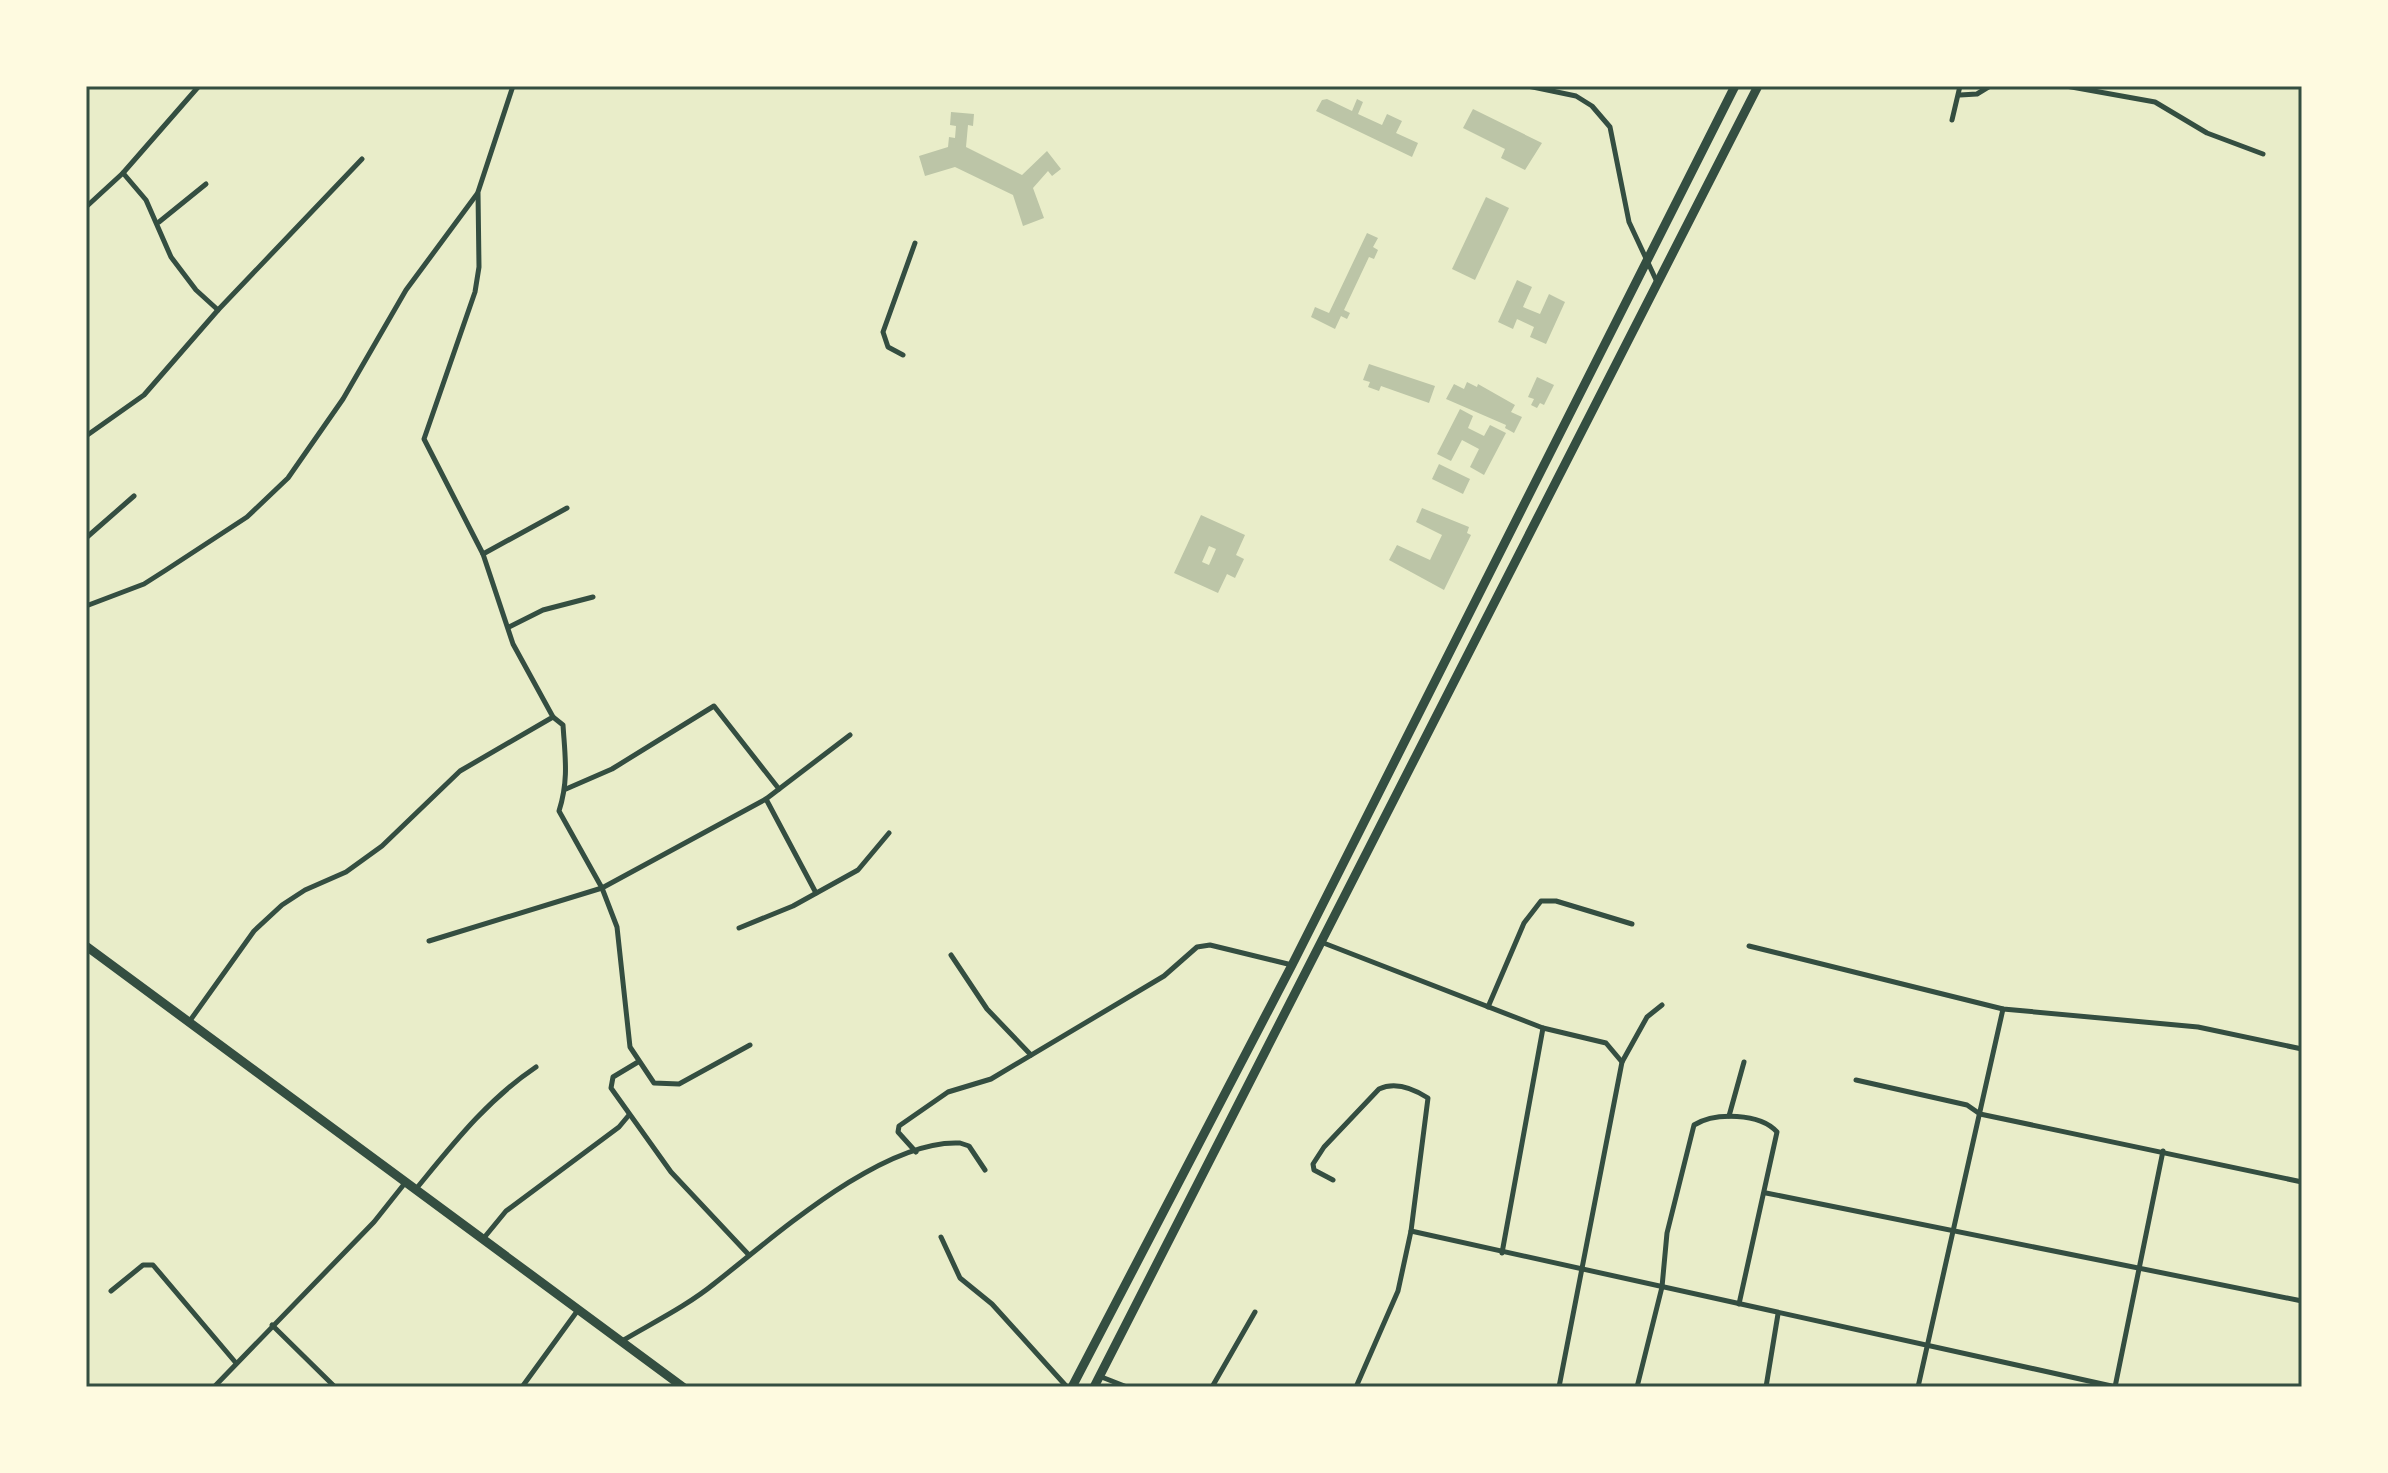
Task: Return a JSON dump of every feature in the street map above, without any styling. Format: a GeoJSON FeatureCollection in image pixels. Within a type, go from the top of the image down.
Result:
{"type":"FeatureCollection","features":[{"type":"Feature","properties":{"kind":"highway"},"geometry":{"type":"LineString","coordinates":[[1070,1387],[1292,965],[1735,86]]}},
{"type":"Feature","properties":{"kind":"highway"},"geometry":{"type":"LineString","coordinates":[[1094,1387],[1758,86]]}},
{"type":"Feature","properties":{"kind":"highway"},"geometry":{"type":"LineString","coordinates":[[86,946],[683,1387]]}},
{"type":"Feature","properties":{"kind":"street"},"geometry":{"type":"LineString","coordinates":[[86,207],[123,173],[199,86]]}},
{"type":"Feature","properties":{"kind":"street"},"geometry":{"type":"LineString","coordinates":[[86,606],[144,584],[247,517],[288,478],[343,399],[406,290],[478,192],[513,86]]}},
{"type":"Feature","properties":{"kind":"street"},"geometry":{"type":"LineString","coordinates":[[1528,86],[1576,96],[1592,106],[1610,127],[1629,222],[1657,283]]}},
{"type":"Feature","properties":{"kind":"street"},"geometry":{"type":"LineString","coordinates":[[1952,120],[1960,86]]}},
{"type":"Feature","properties":{"kind":"street"},"geometry":{"type":"LineString","coordinates":[[1960,95],[1977,94],[1990,86]]}},
{"type":"Feature","properties":{"kind":"street"},"geometry":{"type":"LineString","coordinates":[[2066,86],[2155,102],[2207,133],[2263,154]]}},
{"type":"Feature","properties":{"kind":"street"},"geometry":{"type":"LineString","coordinates":[[86,436],[144,395],[218,310],[362,159]]}},
{"type":"Feature","properties":{"kind":"street"},"geometry":{"type":"LineString","coordinates":[[123,173],[159,222],[171,257],[196,290],[218,310]]}},
{"type":"Feature","properties":{"kind":"street"},"geometry":{"type":"LineString","coordinates":[[159,222],[206,184]]}},
{"type":"Feature","properties":{"kind":"street"},"geometry":{"type":"LineString","coordinates":[[478,192],[479,267],[475,292],[424,439],[483,554],[513,644],[553,717],[563,725],[568,762],[566,789],[559,811],[602,888],[617,927],[625,1025],[638,1062],[654,1083],[670,1086],[750,1045]]}},
{"type":"Feature","properties":{"kind":"street"},"geometry":{"type":"LineString","coordinates":[[903,355],[888,347],[883,332],[915,243]]}},
{"type":"Feature","properties":{"kind":"street"},"geometry":{"type":"LineString","coordinates":[[86,538],[134,496]]}},
{"type":"Feature","properties":{"kind":"street"},"geometry":{"type":"LineString","coordinates":[[483,554],[567,508]]}},
{"type":"Feature","properties":{"kind":"street"},"geometry":{"type":"LineString","coordinates":[[509,627],[543,610],[593,597]]}},
{"type":"Feature","properties":{"kind":"street"},"geometry":{"type":"LineString","coordinates":[[566,789],[612,769],[714,706],[779,789]]}},
{"type":"Feature","properties":{"kind":"street"},"geometry":{"type":"LineString","coordinates":[[189,1023],[254,931],[282,905],[305,890],[346,872],[382,846],[460,771],[553,717]]}},
{"type":"Feature","properties":{"kind":"street"},"geometry":{"type":"LineString","coordinates":[[429,941],[602,888],[766,799],[850,735]]}},
{"type":"Feature","properties":{"kind":"street"},"geometry":{"type":"LineString","coordinates":[[766,799],[816,893]]}},
{"type":"Feature","properties":{"kind":"street"},"geometry":{"type":"LineString","coordinates":[[739,928],[816,893],[869,861],[889,833]]}},
{"type":"Feature","properties":{"kind":"street"},"geometry":{"type":"LineString","coordinates":[[1488,1007],[1524,923],[1541,901],[1556,901],[1632,924]]}},
{"type":"Feature","properties":{"kind":"street"},"geometry":{"type":"LineString","coordinates":[[1321,942],[1543,1028],[1606,1043],[1622,1062]]}},
{"type":"Feature","properties":{"kind":"street"},"geometry":{"type":"LineString","coordinates":[[916,1152],[898,1132],[899,1126],[948,1092],[991,1079],[1164,976],[1204,944],[1292,965]]}},
{"type":"Feature","properties":{"kind":"street"},"geometry":{"type":"LineString","coordinates":[[1749,946],[2003,1009],[2198,1027],[2302,1049]]}},
{"type":"Feature","properties":{"kind":"street"},"geometry":{"type":"LineString","coordinates":[[951,955],[987,1009],[1031,1055]]}},
{"type":"Feature","properties":{"kind":"street"},"geometry":{"type":"LineString","coordinates":[[1559,1387],[1622,1062],[1647,1017],[1662,1005]]}},
{"type":"Feature","properties":{"kind":"street"},"geometry":{"type":"LineString","coordinates":[[1918,1387],[2003,1009]]}},
{"type":"Feature","properties":{"kind":"street"},"geometry":{"type":"LineString","coordinates":[[1502,1253],[1543,1028]]}},
{"type":"Feature","properties":{"kind":"street"},"geometry":{"type":"LineString","coordinates":[[638,1062],[610,1082],[629,1115],[708,1215],[748,1254]]}},
{"type":"Feature","properties":{"kind":"street"},"geometry":{"type":"LineString","coordinates":[[1729,1116],[1744,1062]]}},
{"type":"Feature","properties":{"kind":"street"},"geometry":{"type":"LineString","coordinates":[[416,1189],[478,1114],[507,1086],[536,1067]]}},
{"type":"Feature","properties":{"kind":"street"},"geometry":{"type":"LineString","coordinates":[[1856,1080],[1967,1105],[1980,1114],[2302,1182]]}},
{"type":"Feature","properties":{"kind":"street"},"geometry":{"type":"LineString","coordinates":[[1333,1180],[1314,1170],[1313,1164],[1324,1147],[1379,1089],[1386,1086],[1412,1088],[1428,1098],[1431,1102],[1411,1231],[1398,1291],[1356,1387]]}},
{"type":"Feature","properties":{"kind":"street"},"geometry":{"type":"LineString","coordinates":[[483,1239],[506,1211],[619,1127],[629,1115]]}},
{"type":"Feature","properties":{"kind":"street"},"geometry":{"type":"LineString","coordinates":[[1637,1387],[1662,1287],[1667,1233],[1694,1125],[1729,1116],[1770,1125],[1777,1132],[1766,1193],[1739,1304]]}},
{"type":"Feature","properties":{"kind":"street"},"geometry":{"type":"LineString","coordinates":[[622,1341],[714,1284],[748,1254],[858,1179],[901,1156],[960,1143],[969,1146],[985,1170]]}},
{"type":"Feature","properties":{"kind":"street"},"geometry":{"type":"LineString","coordinates":[[1411,1231],[2116,1387],[2163,1151]]}},
{"type":"Feature","properties":{"kind":"street"},"geometry":{"type":"LineString","coordinates":[[214,1387],[374,1222],[406,1182]]}},
{"type":"Feature","properties":{"kind":"street"},"geometry":{"type":"LineString","coordinates":[[1766,1193],[2302,1301]]}},
{"type":"Feature","properties":{"kind":"street"},"geometry":{"type":"LineString","coordinates":[[941,1237],[960,1278],[992,1304],[1070,1387]]}},
{"type":"Feature","properties":{"kind":"street"},"geometry":{"type":"LineString","coordinates":[[111,1291],[143,1265],[153,1265],[236,1363]]}},
{"type":"Feature","properties":{"kind":"street"},"geometry":{"type":"LineString","coordinates":[[522,1387],[579,1310]]}},
{"type":"Feature","properties":{"kind":"street"},"geometry":{"type":"LineString","coordinates":[[1212,1387],[1255,1312]]}},
{"type":"Feature","properties":{"kind":"street"},"geometry":{"type":"LineString","coordinates":[[1766,1387],[1778,1314]]}},
{"type":"Feature","properties":{"kind":"street"},"geometry":{"type":"LineString","coordinates":[[272,1325],[335,1387]]}},
{"type":"Feature","properties":{"kind":"street"},"geometry":{"type":"LineString","coordinates":[[1099,1376],[1127,1387]]}},
{"type":"Feature","properties":{"kind":"building"},"geometry":{"type":"Polygon","coordinates":[[[1327,99],[1352,111],[1357,99],[1363,102],[1358,114],[1382,125],[1387,114],[1402,121],[1396,133],[1418,143],[1412,157],[1316,111],[1322,100],[1327,99]]]}},
{"type":"Feature","properties":{"kind":"building"},"geometry":{"type":"Polygon","coordinates":[[[1473,109],[1542,143],[1525,170],[1501,158],[1505,149],[1463,128],[1473,109]]]}},
{"type":"Feature","properties":{"kind":"building"},"geometry":{"type":"Polygon","coordinates":[[[951,112],[974,114],[973,126],[968,125],[966,147],[1022,175],[1047,151],[1061,169],[1052,176],[1048,171],[1033,188],[1044,218],[1023,226],[1013,195],[955,167],[925,176],[919,156],[948,147],[949,137],[955,138],[956,126],[950,125],[951,112]]]}},
{"type":"Feature","properties":{"kind":"building"},"geometry":{"type":"Polygon","coordinates":[[[1486,197],[1509,208],[1475,280],[1452,269],[1486,197]]]}},
{"type":"Feature","properties":{"kind":"building"},"geometry":{"type":"Polygon","coordinates":[[[1367,233],[1378,238],[1373,247],[1378,250],[1374,259],[1369,257],[1344,310],[1350,313],[1347,319],[1341,316],[1335,329],[1311,317],[1315,307],[1329,313],[1367,233]]]}},
{"type":"Feature","properties":{"kind":"building"},"geometry":{"type":"Polygon","coordinates":[[[1517,280],[1532,287],[1523,307],[1540,314],[1549,294],[1565,302],[1546,344],[1530,337],[1534,327],[1517,319],[1513,329],[1498,322],[1517,280]]]}},
{"type":"Feature","properties":{"kind":"building"},"geometry":{"type":"Polygon","coordinates":[[[1369,364],[1435,386],[1429,403],[1381,386],[1379,391],[1368,387],[1370,382],[1363,380],[1369,364]]]}},
{"type":"Feature","properties":{"kind":"building"},"geometry":{"type":"Polygon","coordinates":[[[1537,377],[1554,385],[1544,405],[1540,403],[1537,408],[1531,405],[1534,399],[1528,397],[1537,377]]]}},
{"type":"Feature","properties":{"kind":"building"},"geometry":{"type":"Polygon","coordinates":[[[1467,382],[1477,387],[1478,384],[1515,405],[1511,412],[1522,417],[1514,433],[1505,428],[1506,425],[1446,399],[1454,384],[1464,389],[1467,382]]]}},
{"type":"Feature","properties":{"kind":"building"},"geometry":{"type":"Polygon","coordinates":[[[1460,409],[1473,416],[1468,428],[1484,436],[1490,425],[1506,433],[1484,475],[1470,467],[1479,449],[1462,440],[1451,461],[1437,454],[1460,409]]]}},
{"type":"Feature","properties":{"kind":"building"},"geometry":{"type":"Polygon","coordinates":[[[1439,464],[1470,479],[1463,494],[1432,479],[1439,464]]]}},
{"type":"Feature","properties":{"kind":"building"},"geometry":{"type":"Polygon","coordinates":[[[1422,508],[1469,527],[1467,533],[1471,535],[1444,590],[1389,560],[1397,545],[1430,560],[1442,535],[1416,522],[1422,508]]]}},
{"type":"Feature","properties":{"kind":"building"},"geometry":{"type":"Polygon","coordinates":[[[1201,515],[1245,535],[1236,555],[1244,559],[1235,578],[1227,574],[1218,593],[1174,573],[1201,515]],[[1209,546],[1202,562],[1209,565],[1216,549],[1209,546]]]}}]}
